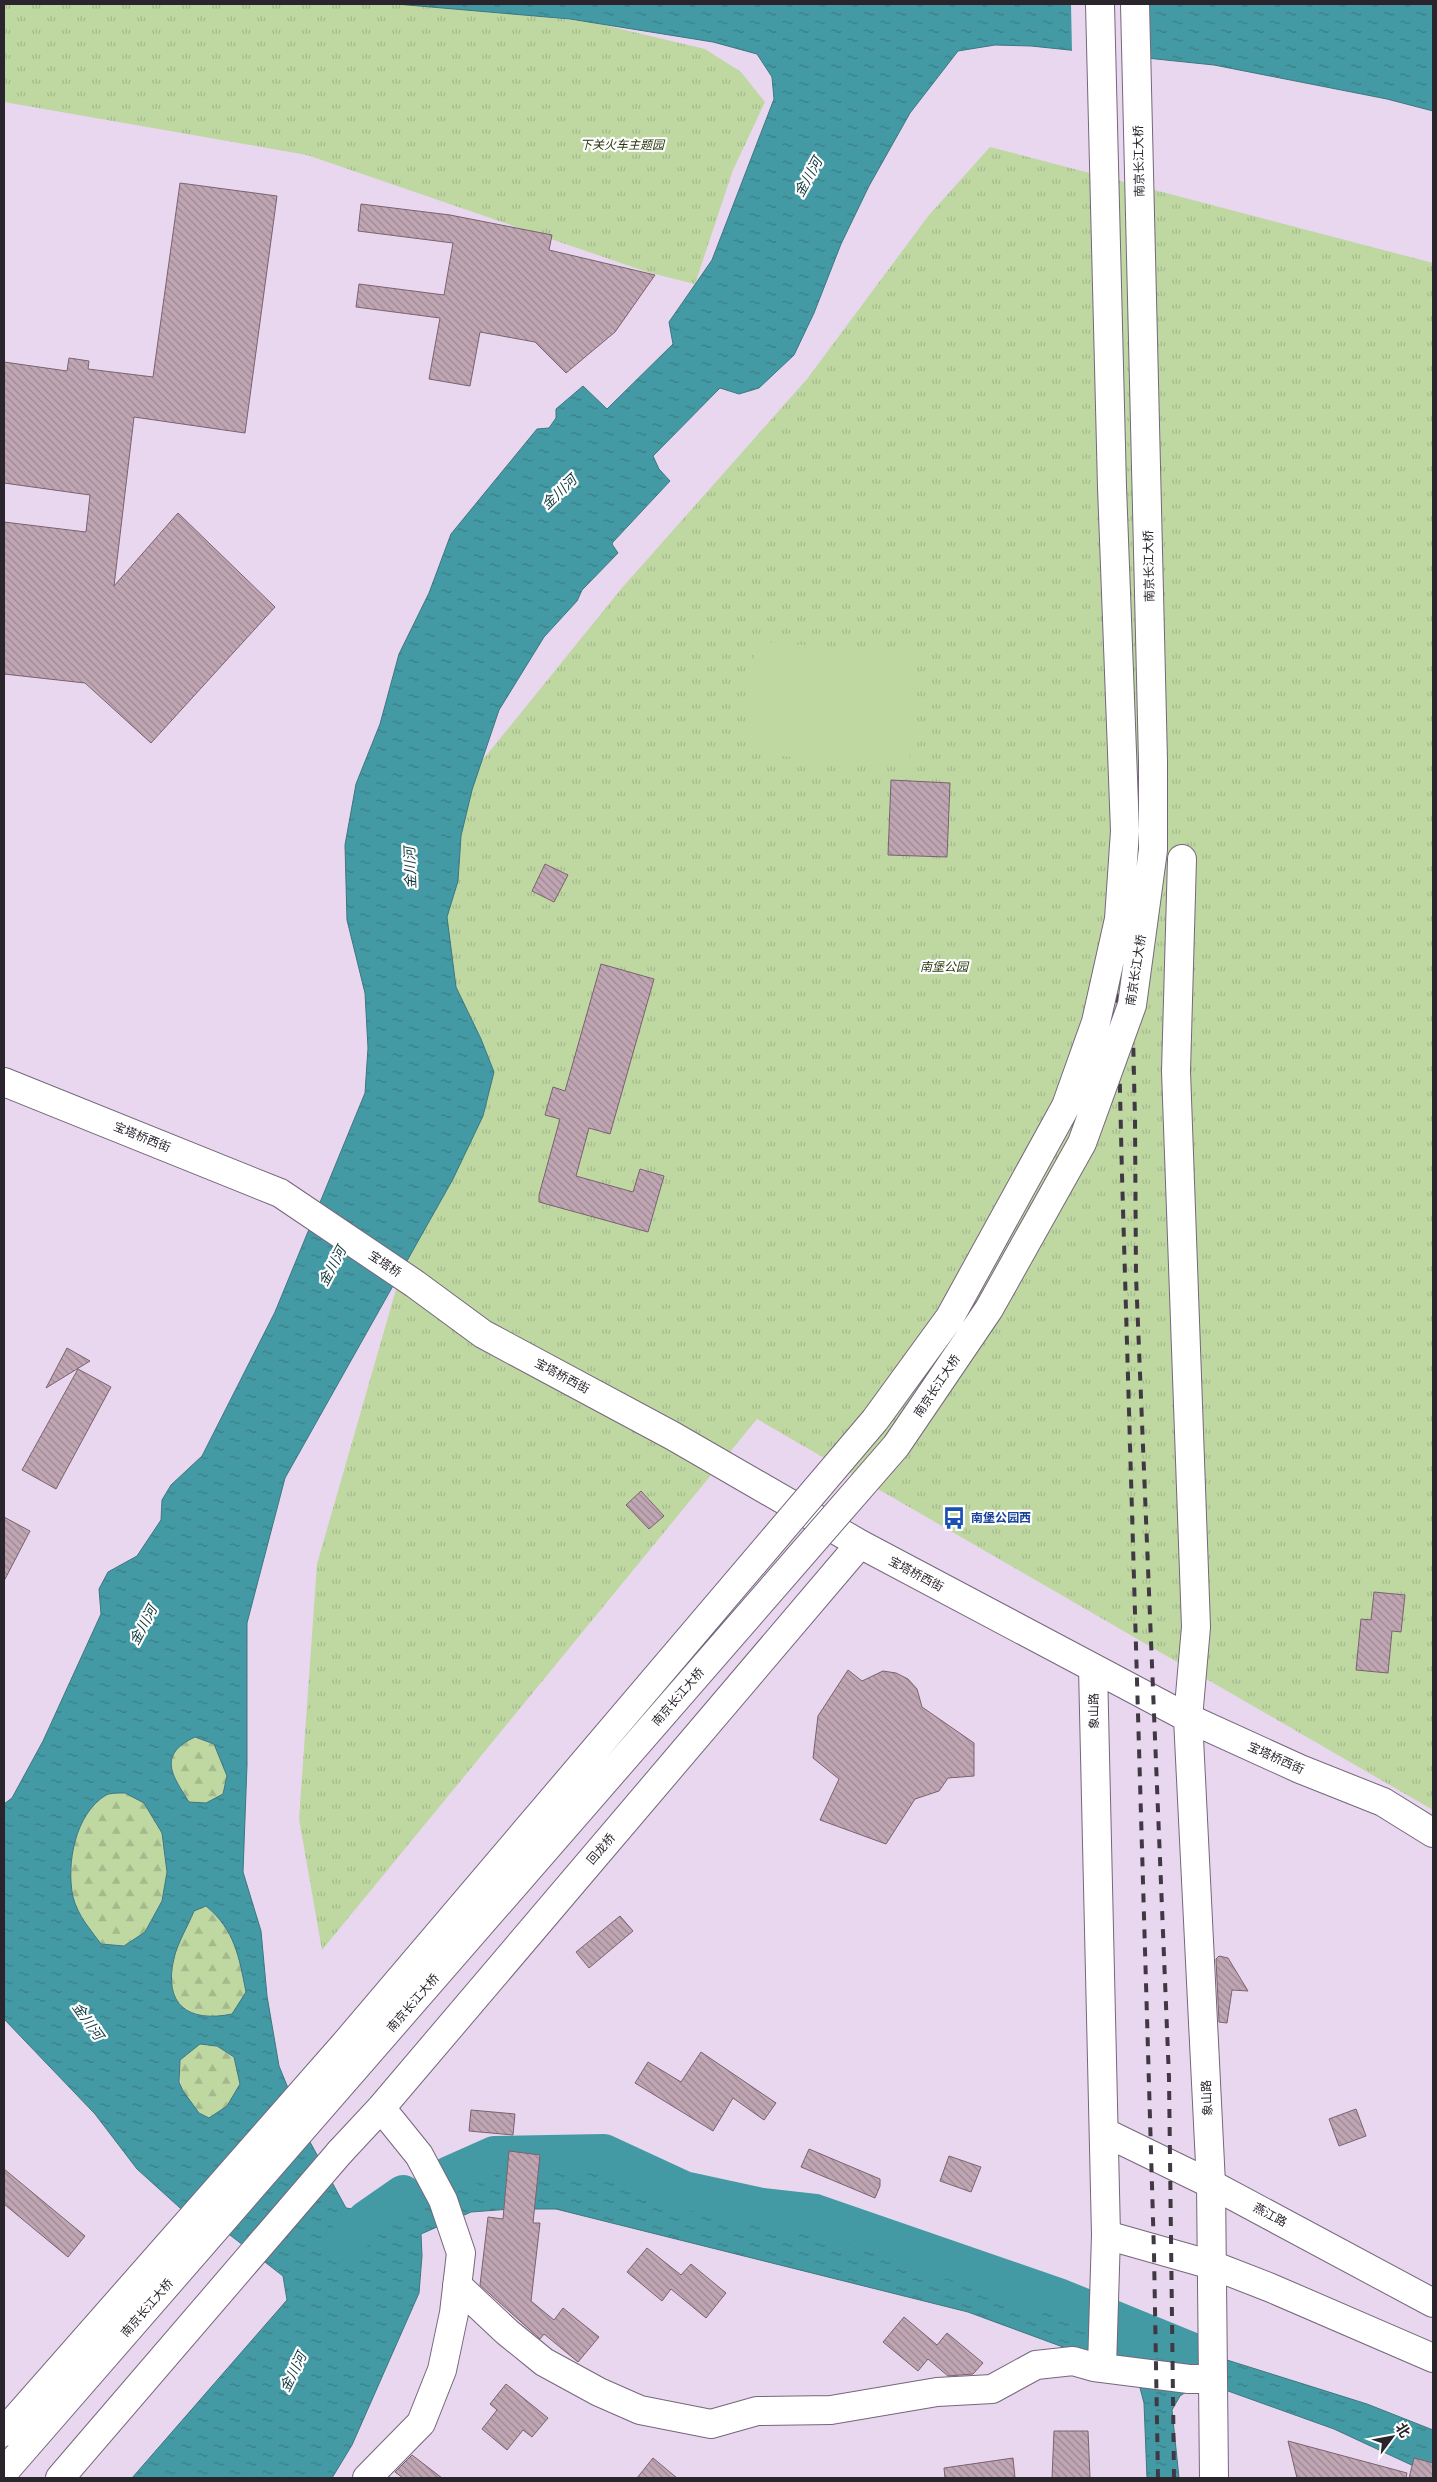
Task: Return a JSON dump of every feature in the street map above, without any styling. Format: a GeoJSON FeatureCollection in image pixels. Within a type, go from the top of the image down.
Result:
{"type":"FeatureCollection","features":[{"type":"Feature","properties":{"kind":"main road","name":"南京长江大桥"},"geometry":{"type":"LineString","coordinates":[[4,2432],[344,2045],[875,1420],[950,1317],[1066,1106],[1096,1022],[1118,919],[1125,831],[1112,486],[1100,4]]}},
{"type":"Feature","properties":{"kind":"main road","name":"南京长江大桥"},"geometry":{"type":"LineString","coordinates":[[4,2472],[896,1446],[989,1309],[1082,1142],[1132,1005],[1153,850],[1153,761],[1135,4]]}},
{"type":"Feature","properties":{"kind":"main road","name":"象山路"},"geometry":{"type":"LineString","coordinates":[[1182,859],[1176,1072],[1196,1628],[1188,1718],[1211,2184],[1214,2478]]}},
{"type":"Feature","properties":{"kind":"main road","name":"宝塔桥西街"},"geometry":{"type":"LineString","coordinates":[[4,1082],[280,1193]]}},
{"type":"Feature","properties":{"kind":"main road","name":"宝塔桥"},"geometry":{"type":"LineString","coordinates":[[280,1193],[415,1284]]}},
{"type":"Feature","properties":{"kind":"main road","name":"宝塔桥西街"},"geometry":{"type":"LineString","coordinates":[[415,1284],[483,1334],[673,1436],[860,1544],[1188,1718],[1300,1769],[1383,1802],[1433,1833]]}},
{"type":"Feature","properties":{"kind":"main road","name":"回龙桥"},"geometry":{"type":"LineString","coordinates":[[60,2478],[238,2269],[381,2108],[860,1544]]}},
{"type":"Feature","properties":{"kind":"main road","name":"象山路"},"geometry":{"type":"LineString","coordinates":[[1093,1668],[1106,2236],[1102,2367]]}},
{"type":"Feature","properties":{"kind":"main road"},"geometry":{"type":"LineString","coordinates":[[368,2478],[422,2423],[442,2370],[461,2253],[443,2200],[419,2155],[381,2108]]}},
{"type":"Feature","properties":{"kind":"main road","name":"燕江路"},"geometry":{"type":"LineString","coordinates":[[1104,2132],[1211,2184],[1433,2303]]}},
{"type":"Feature","properties":{"kind":"main road"},"geometry":{"type":"LineString","coordinates":[[1106,2236],[1212,2273],[1271,2288],[1433,2358]]}},
{"type":"Feature","properties":{"kind":"main road"},"geometry":{"type":"LineString","coordinates":[[457,2286],[507,2332],[544,2362],[599,2392],[640,2410],[711,2424],[757,2411],[832,2410],[928,2394],[992,2389],[1036,2365],[1073,2361],[1189,2379],[1213,2379]]}},
{"type":"Feature","properties":{"kind":"green space","name":"下关火车主题园"},"geometry":{"type":"Polygon","coordinates":[[[4,4],[417,4],[591,22],[705,49],[741,72],[765,102],[733,170],[695,284],[647,272],[307,155],[4,102],[4,4]]]}},
{"type":"Feature","properties":{"kind":"green space","name":"南堡公园"},"geometry":{"type":"Polygon","coordinates":[[[990,147],[1433,263],[1433,1810],[757,1419],[322,1950],[299,1819],[317,1564],[420,1206],[447,804],[621,589],[807,379],[929,215],[990,147]]]}},
{"type":"Feature","properties":{"kind":"green space"},"geometry":{"type":"Polygon","coordinates":[[[755,641],[917,655],[909,767],[746,753],[755,641]]]}},
{"type":"Feature","properties":{"kind":"green space"},"geometry":{"type":"Polygon","coordinates":[[[195,1737],[214,1744],[227,1776],[223,1794],[206,1803],[189,1802],[177,1783],[171,1766],[172,1758],[176,1751],[195,1737]]]}},
{"type":"Feature","properties":{"kind":"green space"},"geometry":{"type":"Polygon","coordinates":[[[125,1793],[144,1803],[162,1833],[167,1872],[162,1901],[145,1932],[124,1946],[101,1944],[85,1924],[70,1892],[69,1873],[73,1847],[89,1811],[106,1795],[125,1793]]]}},
{"type":"Feature","properties":{"kind":"green space"},"geometry":{"type":"Polygon","coordinates":[[[206,1906],[216,1915],[229,1935],[240,1967],[246,1992],[232,2014],[203,2016],[191,2013],[182,2007],[176,1999],[172,1988],[174,1958],[178,1946],[194,1911],[206,1906]]]}},
{"type":"Feature","properties":{"kind":"green space"},"geometry":{"type":"Polygon","coordinates":[[[200,2044],[217,2046],[234,2058],[240,2084],[227,2106],[208,2119],[187,2101],[180,2080],[180,2060],[200,2044]]]}},
{"type":"Feature","properties":{"kind":"water","name":"金川河"},"geometry":{"type":"Polygon","coordinates":[[[396,4],[1433,4],[1433,111],[1387,99],[1214,65],[1031,46],[995,45],[958,51],[910,113],[869,186],[841,244],[814,313],[794,355],[759,388],[739,394],[720,388],[653,456],[659,469],[670,481],[613,542],[612,544],[618,553],[582,590],[577,601],[544,637],[499,710],[472,790],[461,836],[458,881],[447,917],[456,987],[481,1039],[494,1072],[483,1116],[453,1179],[285,1478],[247,1623],[247,1765],[243,1872],[261,1931],[267,1996],[279,2066],[310,2142],[346,2208],[372,2212],[393,2208],[446,2180],[513,2161],[555,2158],[606,2166],[770,2218],[880,2248],[947,2272],[1367,2404],[1433,2430],[1433,2475],[1334,2429],[1228,2391],[1202,2386],[1192,2388],[1180,2396],[1172,2410],[1179,2478],[1147,2478],[1144,2403],[1139,2384],[1063,2347],[968,2312],[556,2209],[511,2209],[471,2212],[421,2234],[422,2256],[419,2293],[352,2445],[332,2478],[132,2478],[287,2300],[283,2276],[230,2235],[200,2226],[137,2169],[95,2114],[4,2019],[4,1804],[12,1798],[43,1741],[101,1614],[99,1589],[108,1572],[137,1556],[161,1520],[162,1500],[171,1485],[202,1456],[275,1312],[365,1093],[368,1048],[365,993],[347,920],[345,845],[356,784],[380,724],[399,654],[429,593],[451,534],[537,429],[549,428],[556,418],[556,409],[583,386],[607,409],[673,344],[669,322],[712,260],[774,99],[772,77],[757,54],[713,42],[570,19],[396,4]],[[195,1737],[183,1744],[172,1758],[171,1766],[177,1783],[189,1802],[206,1803],[223,1794],[227,1776],[214,1744],[195,1737]],[[112,1793],[95,1803],[80,1827],[72,1855],[71,1884],[78,1910],[101,1944],[124,1946],[145,1932],[162,1901],[167,1872],[162,1833],[144,1803],[125,1793],[112,1793]],[[206,1906],[194,1911],[174,1958],[172,1988],[176,1999],[182,2007],[191,2013],[203,2016],[232,2014],[246,1992],[234,1945],[230,1935],[216,1915],[206,1906]],[[200,2044],[180,2060],[179,2082],[183,2091],[199,2113],[209,2118],[227,2106],[240,2084],[234,2057],[217,2046],[200,2044]]]}},
{"type":"Feature","properties":{"kind":"pier"},"geometry":{"type":"Polygon","coordinates":[[[1071,4],[1148,4],[1150,61],[1072,52],[1071,4]]]}},
{"type":"Feature","properties":{"kind":"building"},"geometry":{"type":"Polygon","coordinates":[[[180,183],[277,196],[245,433],[134,417],[114,586],[178,513],[275,607],[151,743],[85,683],[4,674],[4,522],[86,532],[90,495],[4,483],[4,362],[67,371],[69,358],[89,361],[88,369],[153,377],[180,183]]]}},
{"type":"Feature","properties":{"kind":"building"},"geometry":{"type":"Polygon","coordinates":[[[361,204],[450,215],[552,235],[549,250],[655,275],[615,332],[566,373],[535,342],[480,332],[470,386],[429,379],[440,318],[356,307],[359,284],[444,295],[453,243],[358,231],[361,204]]]}},
{"type":"Feature","properties":{"kind":"building"},"geometry":{"type":"Polygon","coordinates":[[[891,780],[950,783],[947,857],[888,855],[891,780]]]}},
{"type":"Feature","properties":{"kind":"building"},"geometry":{"type":"Polygon","coordinates":[[[545,864],[568,875],[554,902],[532,891],[545,864]]]}},
{"type":"Feature","properties":{"kind":"building"},"geometry":{"type":"Polygon","coordinates":[[[601,964],[654,979],[610,1134],[589,1128],[576,1176],[633,1192],[640,1169],[664,1176],[648,1232],[539,1202],[539,1195],[560,1119],[545,1115],[553,1087],[565,1091],[601,964]]]}},
{"type":"Feature","properties":{"kind":"building"},"geometry":{"type":"Polygon","coordinates":[[[67,1348],[90,1361],[46,1388],[67,1348]]]}},
{"type":"Feature","properties":{"kind":"building"},"geometry":{"type":"Polygon","coordinates":[[[78,1369],[111,1387],[56,1489],[22,1470],[78,1369]]]}},
{"type":"Feature","properties":{"kind":"building"},"geometry":{"type":"Polygon","coordinates":[[[641,1491],[664,1516],[649,1529],[626,1505],[641,1491]]]}},
{"type":"Feature","properties":{"kind":"building"},"geometry":{"type":"Polygon","coordinates":[[[4,1517],[30,1531],[4,1581],[4,1517]]]}},
{"type":"Feature","properties":{"kind":"building"},"geometry":{"type":"Polygon","coordinates":[[[1374,1592],[1405,1595],[1401,1632],[1392,1631],[1388,1673],[1356,1670],[1361,1619],[1371,1620],[1374,1592]]]}},
{"type":"Feature","properties":{"kind":"building"},"geometry":{"type":"Polygon","coordinates":[[[848,1670],[862,1681],[883,1671],[896,1673],[908,1679],[917,1689],[922,1707],[974,1743],[974,1776],[948,1778],[939,1791],[915,1799],[886,1844],[820,1820],[839,1779],[813,1758],[818,1716],[848,1670]]]}},
{"type":"Feature","properties":{"kind":"building"},"geometry":{"type":"Polygon","coordinates":[[[620,1916],[633,1931],[589,1968],[576,1952],[620,1916]]]}},
{"type":"Feature","properties":{"kind":"building"},"geometry":{"type":"Polygon","coordinates":[[[1219,1956],[1228,1958],[1248,1991],[1232,1990],[1227,2023],[1219,2022],[1216,1959],[1219,1956]]]}},
{"type":"Feature","properties":{"kind":"building"},"geometry":{"type":"Polygon","coordinates":[[[701,2052],[776,2103],[764,2120],[733,2098],[713,2131],[635,2083],[648,2062],[681,2082],[701,2052]]]}},
{"type":"Feature","properties":{"kind":"building"},"geometry":{"type":"Polygon","coordinates":[[[1356,2109],[1366,2136],[1339,2146],[1329,2119],[1356,2109]]]}},
{"type":"Feature","properties":{"kind":"building"},"geometry":{"type":"Polygon","coordinates":[[[471,2110],[515,2114],[513,2135],[469,2131],[471,2110]]]}},
{"type":"Feature","properties":{"kind":"building"},"geometry":{"type":"Polygon","coordinates":[[[809,2149],[880,2179],[880,2186],[875,2198],[801,2167],[809,2149]]]}},
{"type":"Feature","properties":{"kind":"building"},"geometry":{"type":"Polygon","coordinates":[[[509,2151],[540,2155],[533,2223],[540,2223],[531,2301],[554,2320],[563,2308],[599,2337],[578,2362],[544,2334],[540,2339],[480,2285],[488,2217],[503,2219],[509,2151]]]}},
{"type":"Feature","properties":{"kind":"building"},"geometry":{"type":"Polygon","coordinates":[[[949,2156],[981,2167],[971,2192],[940,2181],[949,2156]]]}},
{"type":"Feature","properties":{"kind":"building"},"geometry":{"type":"Polygon","coordinates":[[[4,2169],[85,2236],[68,2257],[4,2204],[4,2169]]]}},
{"type":"Feature","properties":{"kind":"building"},"geometry":{"type":"Polygon","coordinates":[[[647,2248],[681,2275],[691,2264],[726,2293],[706,2318],[671,2289],[662,2301],[627,2272],[647,2248]]]}},
{"type":"Feature","properties":{"kind":"building"},"geometry":{"type":"Polygon","coordinates":[[[904,2317],[937,2345],[947,2333],[983,2363],[973,2374],[948,2376],[928,2359],[918,2371],[883,2342],[904,2317]]]}},
{"type":"Feature","properties":{"kind":"building"},"geometry":{"type":"Polygon","coordinates":[[[506,2384],[548,2418],[532,2437],[523,2430],[507,2450],[482,2429],[497,2410],[490,2404],[506,2384]]]}},
{"type":"Feature","properties":{"kind":"building"},"geometry":{"type":"Polygon","coordinates":[[[1054,2431],[1088,2431],[1090,2478],[1052,2478],[1054,2431]]]}},
{"type":"Feature","properties":{"kind":"building"},"geometry":{"type":"Polygon","coordinates":[[[1288,2441],[1407,2473],[1406,2478],[1297,2478],[1288,2441]]]}},
{"type":"Feature","properties":{"kind":"building"},"geometry":{"type":"Polygon","coordinates":[[[412,2455],[442,2478],[403,2478],[395,2472],[412,2455]]]}},
{"type":"Feature","properties":{"kind":"building"},"geometry":{"type":"Polygon","coordinates":[[[653,2458],[677,2478],[637,2478],[653,2458]]]}},
{"type":"Feature","properties":{"kind":"building"},"geometry":{"type":"Polygon","coordinates":[[[1013,2458],[1015,2478],[945,2478],[944,2468],[1013,2458]]]}},
{"type":"Feature","properties":{"kind":"building"},"geometry":{"type":"Polygon","coordinates":[[[1414,2458],[1433,2463],[1433,2478],[1409,2478],[1414,2458]]]}},
{"type":"Feature","properties":{"kind":"waterway"},"geometry":{"type":"LineString","coordinates":[[449,2175],[494,2155],[604,2153],[684,2190],[762,2207],[815,2213],[1061,2298],[1201,2355]]}},
{"type":"Feature","properties":{"kind":"waterway"},"geometry":{"type":"LineString","coordinates":[[342,2245],[367,2219],[403,2194]]}},
{"type":"Feature","properties":{"kind":"railway"},"geometry":{"type":"LineString","coordinates":[[1094,4],[1122,1175],[1154,2253],[1158,2478]]}},
{"type":"Feature","properties":{"kind":"railway"},"geometry":{"type":"LineString","coordinates":[[1109,4],[1135,1120],[1136,1276],[1169,2078],[1174,2478]]}},
{"type":"Feature","properties":{"kind":"place","name":"南堡公园西"},"geometry":{"type":"Point","coordinates":[954,1518]}}]}
